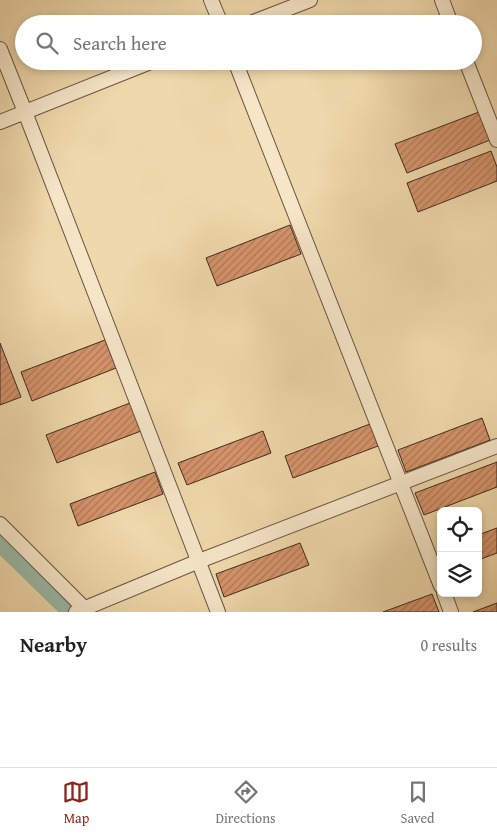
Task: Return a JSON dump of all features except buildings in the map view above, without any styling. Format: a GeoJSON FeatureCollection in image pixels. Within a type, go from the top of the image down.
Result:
{"type":"FeatureCollection","features":[{"type":"Feature","properties":{"kind":"street"},"geometry":{"type":"LineString","coordinates":[[211,0],[217,15]]}},
{"type":"Feature","properties":{"kind":"street"},"geometry":{"type":"LineString","coordinates":[[271,15],[310,0]]}},
{"type":"Feature","properties":{"kind":"street"},"geometry":{"type":"LineString","coordinates":[[442,0],[448,15]]}},
{"type":"Feature","properties":{"kind":"street"},"geometry":{"type":"LineString","coordinates":[[0,49],[218,612]]}},
{"type":"Feature","properties":{"kind":"street"},"geometry":{"type":"LineString","coordinates":[[0,122],[130,70]]}},
{"type":"Feature","properties":{"kind":"street"},"geometry":{"type":"LineString","coordinates":[[239,70],[437,576]]}},
{"type":"Feature","properties":{"kind":"street"},"geometry":{"type":"LineString","coordinates":[[470,70],[497,140]]}},
{"type":"Feature","properties":{"kind":"street"},"geometry":{"type":"LineString","coordinates":[[0,524],[83,611],[199,562],[497,446]]}},
{"type":"Feature","properties":{"kind":"street"},"geometry":{"type":"LineString","coordinates":[[445,597],[451,612]]}},
{"type":"Feature","properties":{"kind":"waterway"},"geometry":{"type":"LineString","coordinates":[[0,540],[74,612]]}}]}
